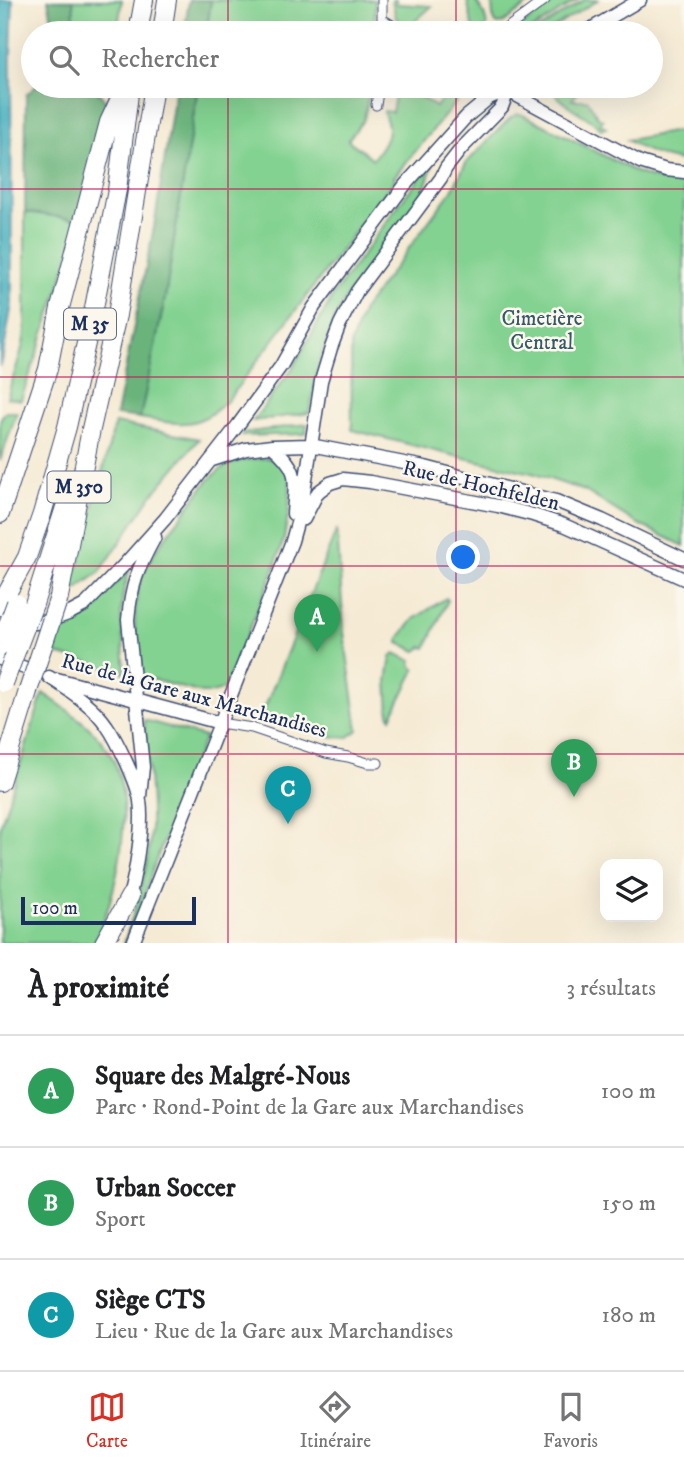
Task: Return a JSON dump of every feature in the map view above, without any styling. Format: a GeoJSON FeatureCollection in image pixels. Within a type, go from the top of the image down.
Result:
{"type":"FeatureCollection","features":[{"type":"Feature","properties":{"kind":"highway"},"geometry":{"type":"LineString","coordinates":[[140,21],[144,0]]}},
{"type":"Feature","properties":{"kind":"highway"},"geometry":{"type":"LineString","coordinates":[[164,21],[167,0]]}},
{"type":"Feature","properties":{"kind":"highway"},"geometry":{"type":"LineString","coordinates":[[0,513],[48,369],[109,122],[122,98]]}},
{"type":"Feature","properties":{"kind":"highway","name":"M 35"},"geometry":{"type":"LineString","coordinates":[[13,688],[27,602],[27,557],[78,383],[117,190],[127,98]]}},
{"type":"Feature","properties":{"kind":"highway","name":"M 35"},"geometry":{"type":"LineString","coordinates":[[0,646],[27,602],[91,429],[117,315],[152,98]]}},
{"type":"Feature","properties":{"kind":"highway","name":"M 350"},"geometry":{"type":"LineString","coordinates":[[27,602],[68,545],[91,429]]}},
{"type":"Feature","properties":{"kind":"highway"},"geometry":{"type":"LineString","coordinates":[[0,782],[27,602]]}},
{"type":"Feature","properties":{"kind":"highway"},"geometry":{"type":"LineString","coordinates":[[0,740],[13,688]]}},
{"type":"Feature","properties":{"kind":"highway"},"geometry":{"type":"LineString","coordinates":[[104,943],[130,896]]}},
{"type":"Feature","properties":{"kind":"main road"},"geometry":{"type":"LineString","coordinates":[[604,21],[640,0]]}},
{"type":"Feature","properties":{"kind":"main road"},"geometry":{"type":"LineString","coordinates":[[0,625],[17,626],[49,621],[68,614],[85,605],[106,585],[165,519],[212,460],[281,366],[314,307],[405,185],[471,113],[489,98]]}},
{"type":"Feature","properties":{"kind":"main road"},"geometry":{"type":"LineString","coordinates":[[133,943],[292,540],[302,505],[323,371],[350,303],[446,168],[502,107],[504,98]]}},
{"type":"Feature","properties":{"kind":"main road"},"geometry":{"type":"LineString","coordinates":[[527,98],[640,162],[684,172]]}},
{"type":"Feature","properties":{"kind":"main road","name":"Rue de Hochfelden"},"geometry":{"type":"LineString","coordinates":[[212,460],[246,449],[310,444],[425,467],[580,510],[684,559]]}},
{"type":"Feature","properties":{"kind":"main road"},"geometry":{"type":"LineString","coordinates":[[272,446],[287,459],[295,477],[292,540]]}},
{"type":"Feature","properties":{"kind":"main road","name":"Rue de Hochfelden"},"geometry":{"type":"LineString","coordinates":[[292,540],[318,492],[338,480],[352,480],[421,491],[533,515],[564,525],[684,579]]}},
{"type":"Feature","properties":{"kind":"main road"},"geometry":{"type":"LineString","coordinates":[[113,943],[130,896],[141,822],[143,767],[128,620],[130,596],[135,576],[165,519]]}},
{"type":"Feature","properties":{"kind":"main road","name":"Rue de la Gare aux Marchandises"},"geometry":{"type":"LineString","coordinates":[[0,659],[49,677],[220,723]]}},
{"type":"Feature","properties":{"kind":"main road"},"geometry":{"type":"LineString","coordinates":[[49,677],[75,694],[107,726],[123,756],[140,799]]}},
{"type":"Feature","properties":{"kind":"street"},"geometry":{"type":"LineString","coordinates":[[382,0],[382,19],[385,21]]}},
{"type":"Feature","properties":{"kind":"street"},"geometry":{"type":"LineString","coordinates":[[516,21],[545,0]]}},
{"type":"Feature","properties":{"kind":"street"},"geometry":{"type":"LineString","coordinates":[[376,106],[377,98]]}},
{"type":"Feature","properties":{"kind":"street","name":"Rue de la Gare aux Marchandises"},"geometry":{"type":"LineString","coordinates":[[220,723],[252,728],[326,753],[379,763]]}},
{"type":"Feature","properties":{"kind":"green space"},"geometry":{"type":"Polygon","coordinates":[[[48,0],[73,0],[75,21],[52,21],[48,0]]]}},
{"type":"Feature","properties":{"kind":"green space"},"geometry":{"type":"Polygon","coordinates":[[[73,0],[122,0],[119,21],[74,19],[73,0]]]}},
{"type":"Feature","properties":{"kind":"green space"},"geometry":{"type":"Polygon","coordinates":[[[189,0],[211,0],[208,21],[186,21],[189,0]]]}},
{"type":"Feature","properties":{"kind":"green space"},"geometry":{"type":"Polygon","coordinates":[[[211,0],[375,0],[375,21],[208,21],[211,0]]]}},
{"type":"Feature","properties":{"kind":"green space"},"geometry":{"type":"Polygon","coordinates":[[[392,0],[396,0],[397,4],[432,6],[415,21],[400,21],[396,18],[392,0]]]}},
{"type":"Feature","properties":{"kind":"green space"},"geometry":{"type":"Polygon","coordinates":[[[467,0],[474,0],[483,11],[486,21],[471,21],[467,0]]]}},
{"type":"Feature","properties":{"kind":"green space"},"geometry":{"type":"Polygon","coordinates":[[[492,0],[534,0],[506,21],[493,19],[492,0]]]}},
{"type":"Feature","properties":{"kind":"green space"},"geometry":{"type":"Polygon","coordinates":[[[557,0],[577,0],[545,21],[528,21],[557,0]]]}},
{"type":"Feature","properties":{"kind":"green space"},"geometry":{"type":"Polygon","coordinates":[[[584,0],[598,0],[564,21],[552,21],[584,0]]]}},
{"type":"Feature","properties":{"kind":"green space"},"geometry":{"type":"Polygon","coordinates":[[[26,98],[103,98],[106,102],[80,220],[25,212],[26,98]]]}},
{"type":"Feature","properties":{"kind":"green space"},"geometry":{"type":"Polygon","coordinates":[[[174,98],[196,98],[165,298],[140,418],[116,415],[154,227],[174,98]]]}},
{"type":"Feature","properties":{"kind":"green space"},"geometry":{"type":"Polygon","coordinates":[[[196,98],[368,98],[364,119],[348,140],[373,159],[387,136],[388,125],[384,111],[392,112],[394,98],[422,98],[436,107],[442,98],[459,98],[394,177],[227,401],[216,411],[196,421],[176,423],[140,418],[165,298],[196,98]]]}},
{"type":"Feature","properties":{"kind":"green space"},"geometry":{"type":"Polygon","coordinates":[[[560,98],[588,100],[597,116],[603,120],[600,123],[606,128],[601,129],[560,98]]]}},
{"type":"Feature","properties":{"kind":"green space","name":"Cimetière Central"},"geometry":{"type":"Polygon","coordinates":[[[517,114],[636,172],[652,178],[684,183],[684,546],[638,524],[585,491],[532,473],[352,430],[351,343],[363,310],[452,190],[466,163],[517,114]]]}},
{"type":"Feature","properties":{"kind":"green space"},"geometry":{"type":"Polygon","coordinates":[[[684,130],[684,162],[654,154],[627,140],[684,130]]]}},
{"type":"Feature","properties":{"kind":"green space"},"geometry":{"type":"Polygon","coordinates":[[[434,161],[423,193],[337,314],[321,356],[309,413],[253,421],[292,369],[334,294],[405,196],[434,161]]]}},
{"type":"Feature","properties":{"kind":"green space"},"geometry":{"type":"Polygon","coordinates":[[[25,212],[80,220],[21,400],[7,398],[23,345],[25,329],[25,212]]]}},
{"type":"Feature","properties":{"kind":"green space"},"geometry":{"type":"Polygon","coordinates":[[[6,412],[17,412],[0,461],[0,421],[6,412]]]}},
{"type":"Feature","properties":{"kind":"green space"},"geometry":{"type":"Polygon","coordinates":[[[115,423],[199,439],[152,495],[100,572],[71,593],[115,423]]]}},
{"type":"Feature","properties":{"kind":"green space"},"geometry":{"type":"Polygon","coordinates":[[[307,424],[306,433],[303,434],[242,436],[244,433],[307,424]]]}},
{"type":"Feature","properties":{"kind":"green space"},"geometry":{"type":"Polygon","coordinates":[[[269,458],[283,464],[290,478],[284,539],[225,688],[202,693],[139,676],[135,612],[141,580],[150,559],[211,477],[239,461],[269,458]]]}},
{"type":"Feature","properties":{"kind":"green space"},"geometry":{"type":"Polygon","coordinates":[[[337,529],[344,633],[358,730],[347,738],[328,736],[300,725],[261,717],[337,529]]]}},
{"type":"Feature","properties":{"kind":"green space"},"geometry":{"type":"Polygon","coordinates":[[[129,570],[121,612],[125,673],[53,653],[62,624],[100,600],[129,570]]]}},
{"type":"Feature","properties":{"kind":"green space"},"geometry":{"type":"Polygon","coordinates":[[[446,598],[448,600],[426,648],[422,647],[417,651],[399,643],[399,638],[414,619],[446,598]]]}},
{"type":"Feature","properties":{"kind":"green space"},"geometry":{"type":"Polygon","coordinates":[[[395,653],[412,661],[411,665],[415,670],[391,718],[387,680],[391,657],[395,653]]]}},
{"type":"Feature","properties":{"kind":"green space"},"geometry":{"type":"Polygon","coordinates":[[[43,693],[82,722],[99,739],[113,759],[120,779],[123,802],[121,852],[110,902],[94,943],[0,943],[0,827],[43,693]]]}},
{"type":"Feature","properties":{"kind":"green space"},"geometry":{"type":"Polygon","coordinates":[[[144,720],[205,737],[155,863],[140,909],[124,943],[141,887],[150,843],[151,801],[144,720]]]}},
{"type":"Feature","properties":{"kind":"water"},"geometry":{"type":"Polygon","coordinates":[[[0,0],[13,0],[12,304],[0,367],[0,0]]]}},
{"type":"Feature","properties":{"kind":"place","name":"Square des Malgré-Nous"},"geometry":{"type":"Point","coordinates":[317,652]}},
{"type":"Feature","properties":{"kind":"place","name":"Urban Soccer"},"geometry":{"type":"Point","coordinates":[574,797]}},
{"type":"Feature","properties":{"kind":"place","name":"Siège CTS"},"geometry":{"type":"Point","coordinates":[288,824]}}]}
